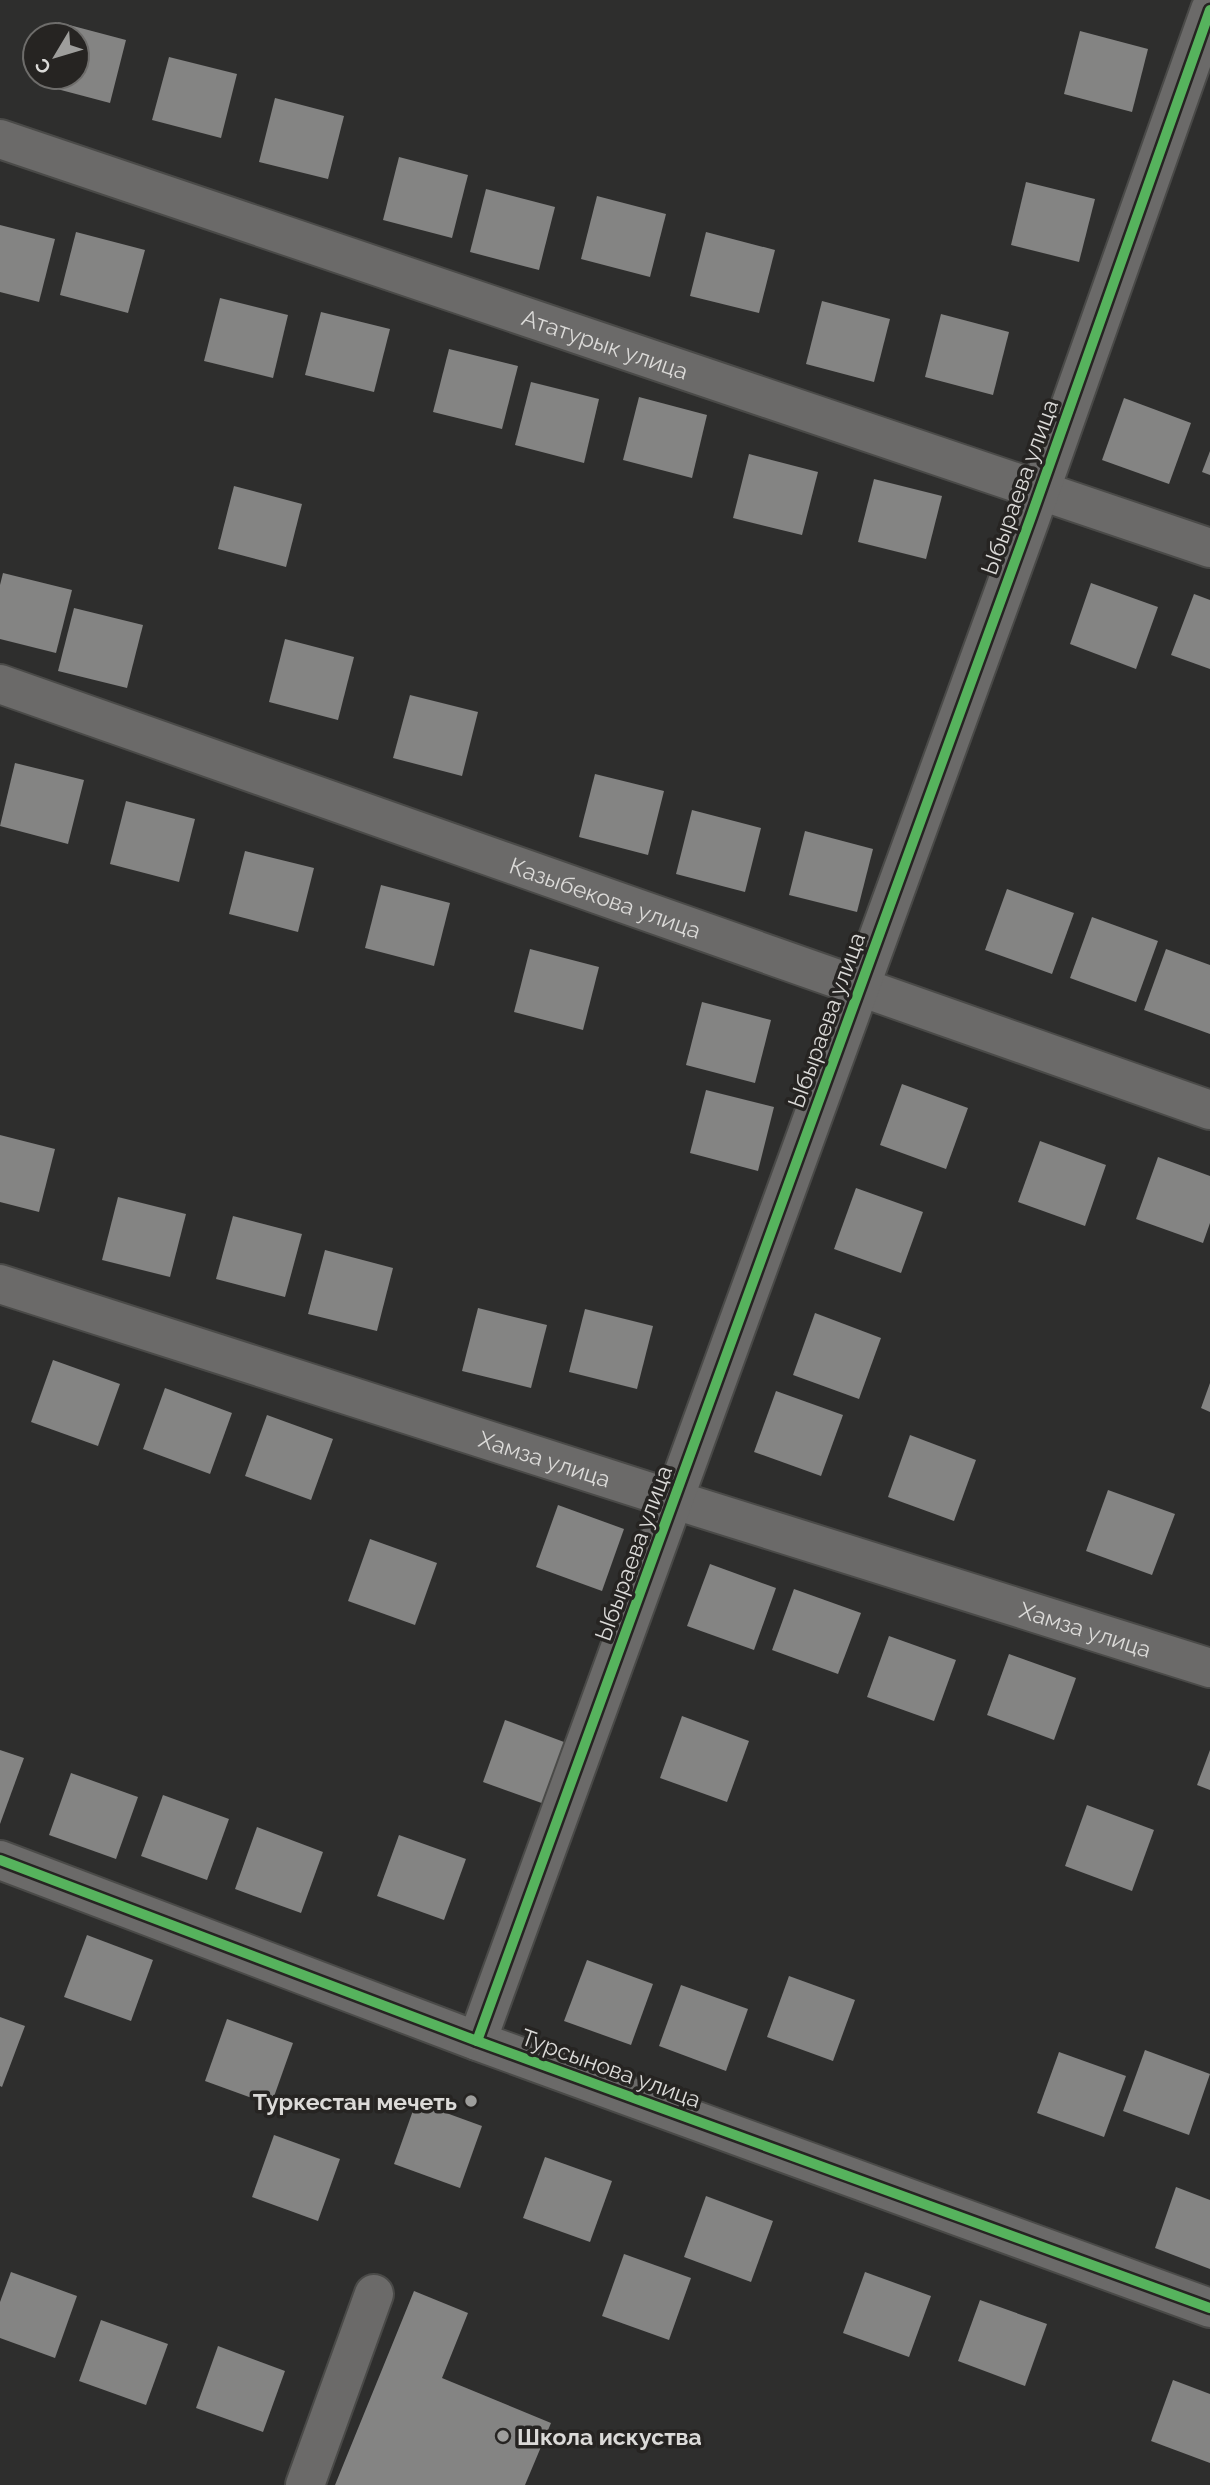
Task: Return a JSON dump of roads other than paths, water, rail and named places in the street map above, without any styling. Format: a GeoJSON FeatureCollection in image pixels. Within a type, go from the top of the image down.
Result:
{"type":"FeatureCollection","features":[{"type":"Feature","properties":{"kind":"street","name":"Ыбыраева улица"},"geometry":{"type":"LineString","coordinates":[[477,2042],[1041,491],[1210,10]]}},
{"type":"Feature","properties":{"kind":"street","name":"Ататурык улица"},"geometry":{"type":"LineString","coordinates":[[0,139],[1210,548]]}},
{"type":"Feature","properties":{"kind":"street","name":"Казыбекова улица"},"geometry":{"type":"LineString","coordinates":[[0,684],[1210,1110]]}},
{"type":"Feature","properties":{"kind":"street","name":"Хамза улица"},"geometry":{"type":"LineString","coordinates":[[0,1284],[1210,1668]]}},
{"type":"Feature","properties":{"kind":"street","name":"Турсынова улица"},"geometry":{"type":"LineString","coordinates":[[0,1860],[477,2042],[1210,2308]]}},
{"type":"Feature","properties":{"kind":"street"},"geometry":{"type":"LineString","coordinates":[[305,2485],[374,2294]]}},
{"type":"Feature","properties":{"kind":"place","name":"Туркестан мечеть"},"geometry":{"type":"Point","coordinates":[471,2101]}},
{"type":"Feature","properties":{"kind":"place","name":"Школа искуства"},"geometry":{"type":"Point","coordinates":[503,2436]}}]}
